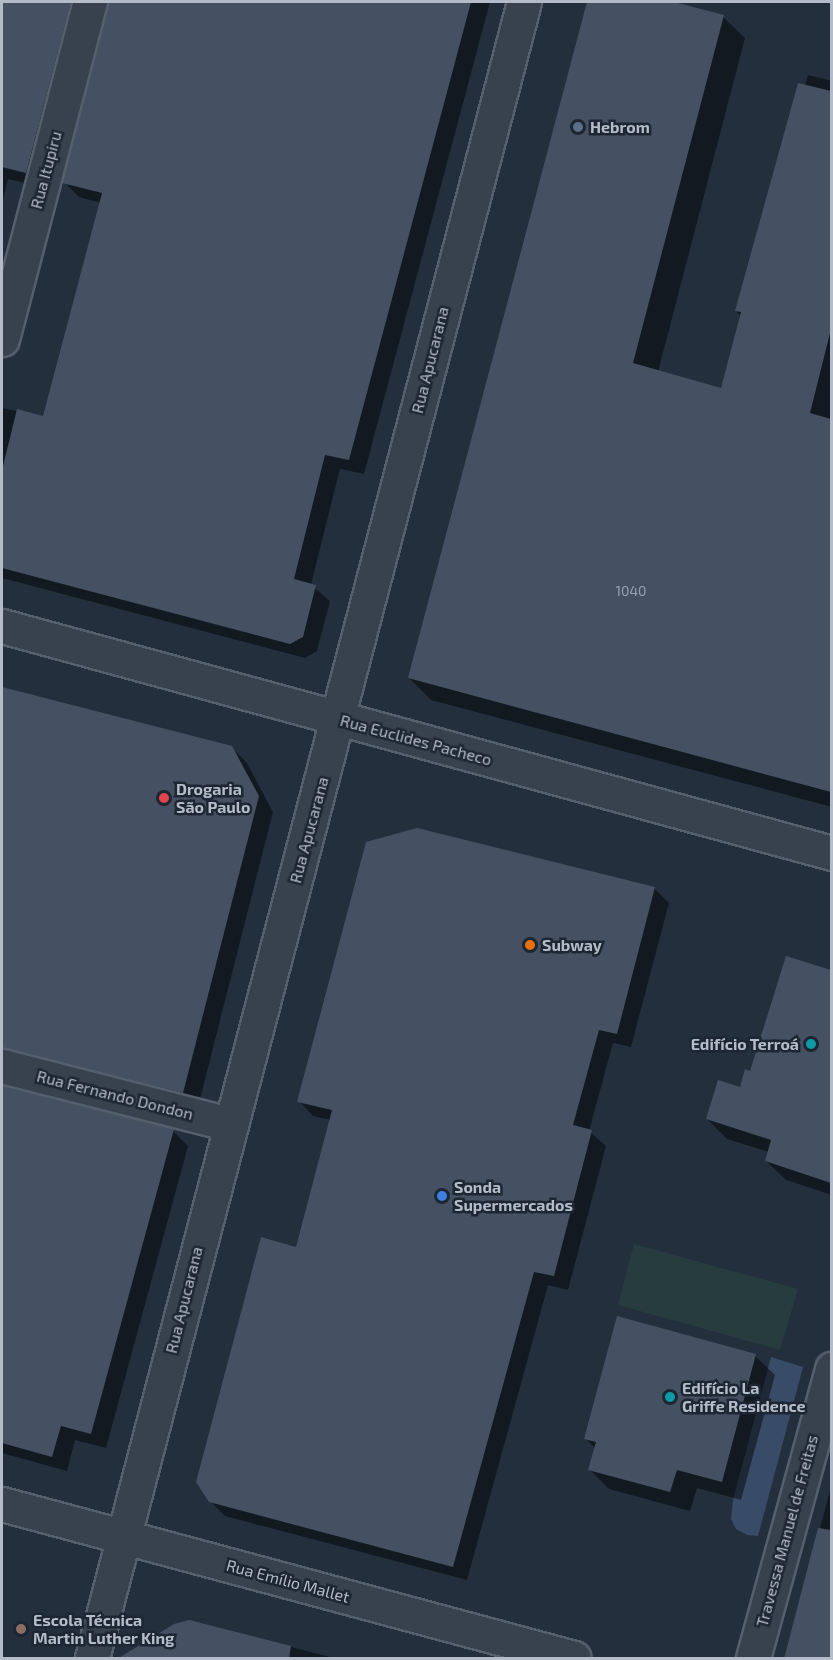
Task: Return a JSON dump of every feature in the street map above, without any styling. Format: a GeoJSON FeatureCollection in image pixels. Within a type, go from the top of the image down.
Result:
{"type":"FeatureCollection","features":[{"type":"Feature","properties":{"kind":"street","name":"Rua Itupiru"},"geometry":{"type":"LineString","coordinates":[[2,339],[90,2]]}},
{"type":"Feature","properties":{"kind":"street","name":"Rua Apucarana"},"geometry":{"type":"LineString","coordinates":[[92,1659],[230,1124],[340,719],[524,2]]}},
{"type":"Feature","properties":{"kind":"street","name":"Rua Euclides Pacheco"},"geometry":{"type":"LineString","coordinates":[[2,626],[831,853]]}},
{"type":"Feature","properties":{"kind":"street","name":"Rua Fernando Dondon"},"geometry":{"type":"LineString","coordinates":[[2,1066],[230,1124]]}},
{"type":"Feature","properties":{"kind":"street","name":"Travessa Manuel de Freitas"},"geometry":{"type":"LineString","coordinates":[[753,1659],[831,1369]]}},
{"type":"Feature","properties":{"kind":"street","name":"Rua Emílio Mallet"},"geometry":{"type":"LineString","coordinates":[[2,1504],[574,1659]]}},
{"type":"Feature","properties":{"kind":"green space"},"geometry":{"type":"Polygon","coordinates":[[[634,1244],[798,1289],[780,1350],[618,1305],[634,1244]]]}},
{"type":"Feature","properties":{"kind":"water"},"geometry":{"type":"Polygon","coordinates":[[[771,1357],[803,1367],[758,1536],[747,1535],[736,1529],[731,1519],[733,1500],[771,1357]]]}},
{"type":"Feature","properties":{"kind":"building"},"geometry":{"type":"Polygon","coordinates":[[[2,2],[71,2],[26,173],[2,167],[2,2]]]}},
{"type":"Feature","properties":{"kind":"building"},"geometry":{"type":"Polygon","coordinates":[[[108,2],[471,2],[349,460],[325,455],[294,579],[316,585],[303,637],[290,644],[2,568],[2,470],[17,409],[43,416],[102,193],[62,183],[108,2]]]}},
{"type":"Feature","properties":{"kind":"building"},"geometry":{"type":"Polygon","coordinates":[[[587,2],[674,2],[724,15],[633,363],[721,388],[741,312],[735,311],[798,83],[831,91],[831,329],[810,413],[831,419],[831,792],[408,678],[587,2]]]}},
{"type":"Feature","properties":{"kind":"building"},"geometry":{"type":"Polygon","coordinates":[[[2,687],[232,746],[259,796],[183,1093],[2,1048],[2,687]]]}},
{"type":"Feature","properties":{"kind":"building","name":"Sonda Supermercados"},"geometry":{"type":"Polygon","coordinates":[[[417,828],[655,887],[617,1034],[599,1030],[573,1125],[592,1130],[554,1276],[534,1272],[453,1567],[209,1502],[196,1482],[261,1237],[296,1247],[332,1110],[297,1102],[366,842],[417,828]]]}},
{"type":"Feature","properties":{"kind":"building","name":"Edifício Terroá"},"geometry":{"type":"Polygon","coordinates":[[[786,956],[831,970],[831,1183],[765,1161],[771,1140],[706,1119],[718,1080],[740,1087],[745,1069],[750,1071],[786,956]]]}},
{"type":"Feature","properties":{"kind":"building"},"geometry":{"type":"Polygon","coordinates":[[[2,1085],[174,1129],[91,1434],[61,1426],[52,1457],[2,1443],[2,1085]]]}},
{"type":"Feature","properties":{"kind":"building","name":"Edifício La Griffe Residence"},"geometry":{"type":"Polygon","coordinates":[[[617,1316],[756,1354],[722,1482],[677,1470],[670,1492],[588,1470],[596,1442],[584,1439],[617,1316]]]}},
{"type":"Feature","properties":{"kind":"building"},"geometry":{"type":"Polygon","coordinates":[[[818,1528],[831,1530],[831,1659],[784,1659],[818,1528]]]}},
{"type":"Feature","properties":{"kind":"building"},"geometry":{"type":"Polygon","coordinates":[[[189,1620],[291,1646],[289,1659],[117,1659],[174,1624],[189,1620]]]}},
{"type":"Feature","properties":{"kind":"place","name":"Hebrom"},"geometry":{"type":"Point","coordinates":[578,127]}},
{"type":"Feature","properties":{"kind":"place","name":"Drogaria São Paulo"},"geometry":{"type":"Point","coordinates":[164,798]}},
{"type":"Feature","properties":{"kind":"place","name":"Subway"},"geometry":{"type":"Point","coordinates":[530,945]}},
{"type":"Feature","properties":{"kind":"place","name":"Edifício Terroá"},"geometry":{"type":"Point","coordinates":[811,1044]}},
{"type":"Feature","properties":{"kind":"place","name":"Sonda Supermercados"},"geometry":{"type":"Point","coordinates":[442,1196]}},
{"type":"Feature","properties":{"kind":"place","name":"Edifício La Griffe Residence"},"geometry":{"type":"Point","coordinates":[670,1397]}},
{"type":"Feature","properties":{"kind":"place","name":"Escola Técnica Martin Luther King"},"geometry":{"type":"Point","coordinates":[21,1629]}}]}
